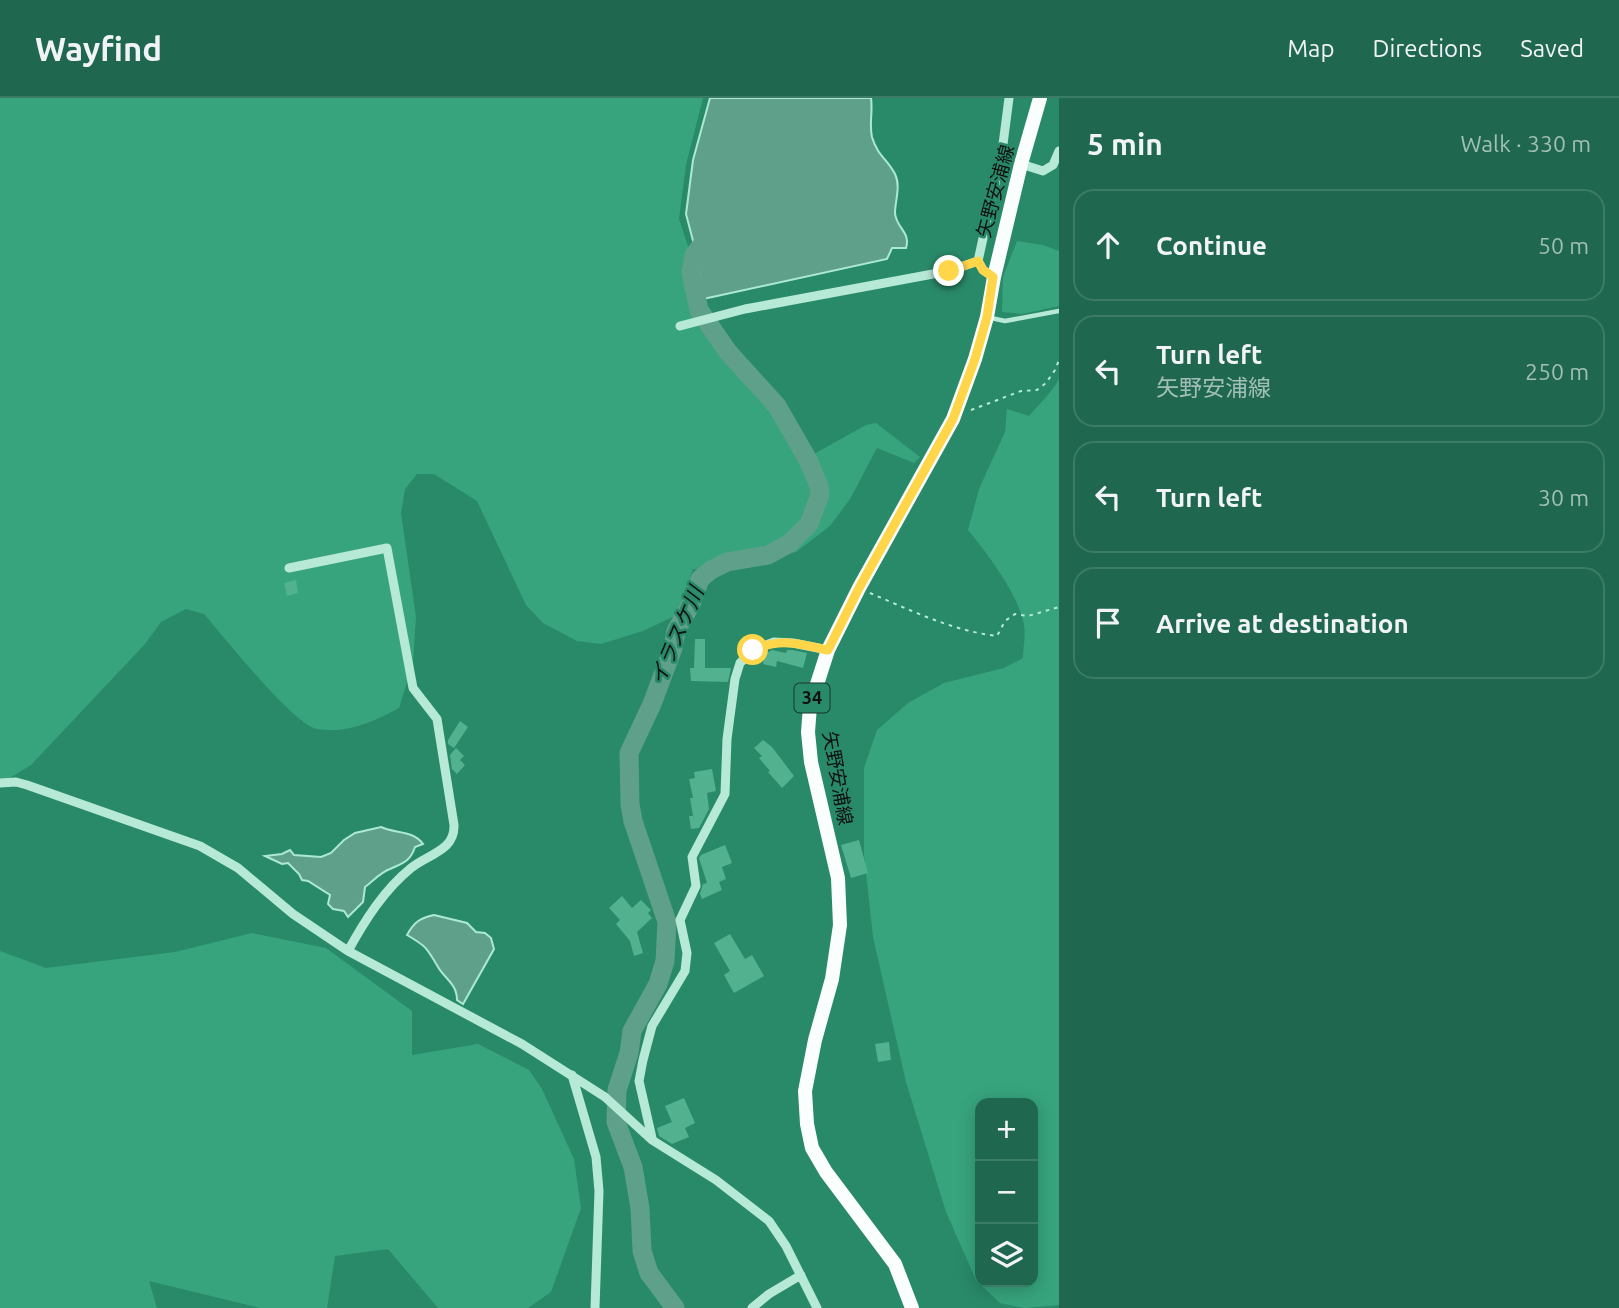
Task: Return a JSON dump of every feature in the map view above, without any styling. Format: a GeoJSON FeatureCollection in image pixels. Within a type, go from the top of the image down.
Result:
{"type":"FeatureCollection","features":[{"type":"Feature","properties":{"kind":"main road","name":"矢野安浦線"},"geometry":{"type":"LineString","coordinates":[[912,1308],[895,1264],[826,1172],[812,1147],[807,1124],[805,1091],[815,1040],[832,979],[840,925],[838,878],[811,762],[808,732],[810,706],[828,650],[859,588],[953,419],[987,317],[993,277],[1021,164],[1041,98]]}},
{"type":"Feature","properties":{"kind":"street"},"geometry":{"type":"LineString","coordinates":[[993,277],[983,270],[978,261],[1002,152],[1009,98]]}},
{"type":"Feature","properties":{"kind":"street"},"geometry":{"type":"LineString","coordinates":[[1021,164],[1043,171],[1053,165],[1059,151]]}},
{"type":"Feature","properties":{"kind":"street"},"geometry":{"type":"LineString","coordinates":[[680,326],[745,309],[949,271],[978,261]]}},
{"type":"Feature","properties":{"kind":"street"},"geometry":{"type":"LineString","coordinates":[[289,568],[387,548],[413,688],[437,719],[454,825],[454,835],[447,845],[413,866],[396,882],[365,919],[348,951]]}},
{"type":"Feature","properties":{"kind":"street"},"geometry":{"type":"LineString","coordinates":[[652,1140],[639,1082],[643,1060],[652,1026],[685,971],[687,953],[680,919],[696,886],[692,857],[725,794],[727,739],[735,679],[740,663],[753,650],[774,642],[828,650]]}},
{"type":"Feature","properties":{"kind":"street"},"geometry":{"type":"LineString","coordinates":[[0,783],[16,782],[27,785],[200,846],[238,868],[293,914],[348,951],[522,1044],[572,1075],[605,1097],[652,1140],[716,1180],[769,1221],[817,1308]]}},
{"type":"Feature","properties":{"kind":"street"},"geometry":{"type":"LineString","coordinates":[[572,1075],[596,1157],[598,1180],[595,1308]]}},
{"type":"Feature","properties":{"kind":"street"},"geometry":{"type":"LineString","coordinates":[[752,1308],[769,1294],[801,1275]]}},
{"type":"Feature","properties":{"kind":"lane"},"geometry":{"type":"LineString","coordinates":[[987,317],[1005,321],[1059,311]]}},
{"type":"Feature","properties":{"kind":"path"},"geometry":{"type":"LineString","coordinates":[[953,419],[994,400],[1021,391],[1037,390],[1046,383],[1059,360]]}},
{"type":"Feature","properties":{"kind":"path"},"geometry":{"type":"LineString","coordinates":[[859,588],[918,614],[997,636],[1005,621],[1016,614],[1028,616],[1059,607]]}},
{"type":"Feature","properties":{"kind":"shaded area"},"geometry":{"type":"Polygon","coordinates":[[[0,98],[703,98],[686,165],[679,219],[690,252],[690,281],[694,305],[708,332],[786,426],[805,459],[866,425],[876,423],[920,457],[914,463],[877,448],[850,499],[830,526],[796,552],[718,571],[693,569],[681,613],[643,631],[601,644],[577,641],[543,623],[526,605],[477,501],[434,474],[417,474],[405,489],[401,513],[416,617],[413,663],[399,708],[370,722],[339,730],[317,729],[306,724],[276,696],[204,614],[186,609],[161,622],[145,644],[31,765],[0,784],[0,98]]]}},
{"type":"Feature","properties":{"kind":"shaded area"},"geometry":{"type":"Polygon","coordinates":[[[710,98],[871,98],[872,137],[897,179],[895,213],[907,238],[906,248],[892,248],[887,259],[703,299],[698,260],[686,214],[693,160],[710,98]]]}},
{"type":"Feature","properties":{"kind":"shaded area"},"geometry":{"type":"Polygon","coordinates":[[[1017,241],[1043,245],[1059,251],[1059,306],[1022,314],[1002,312],[1003,277],[1017,241]]]}},
{"type":"Feature","properties":{"kind":"shaded area"},"geometry":{"type":"Polygon","coordinates":[[[1059,379],[1059,1305],[1024,1308],[1000,1303],[983,1287],[1038,1287],[1038,1098],[975,1098],[975,1278],[946,1212],[906,1082],[873,937],[864,854],[864,768],[877,730],[908,703],[944,683],[1004,668],[1023,658],[1025,629],[1016,601],[993,562],[968,530],[979,489],[1005,432],[1007,409],[1029,416],[1059,379]]]}},
{"type":"Feature","properties":{"kind":"shaded area"},"geometry":{"type":"Polygon","coordinates":[[[381,827],[414,836],[423,844],[415,847],[406,861],[383,872],[365,887],[363,902],[348,917],[344,911],[333,909],[328,904],[330,895],[302,880],[288,863],[282,864],[265,856],[290,850],[294,855],[321,857],[331,853],[355,833],[381,827]]]}},
{"type":"Feature","properties":{"kind":"shaded area"},"geometry":{"type":"Polygon","coordinates":[[[434,915],[467,923],[476,932],[485,933],[491,938],[494,949],[463,1004],[457,1000],[453,986],[428,951],[407,935],[418,921],[434,915]]]}},
{"type":"Feature","properties":{"kind":"shaded area"},"geometry":{"type":"Polygon","coordinates":[[[252,933],[326,948],[412,1011],[412,1055],[478,1044],[529,1070],[542,1089],[574,1159],[581,1208],[551,1292],[528,1308],[438,1308],[388,1249],[335,1256],[327,1308],[260,1308],[149,1281],[157,1308],[0,1308],[0,951],[46,968],[175,952],[252,933]]]}},
{"type":"Feature","properties":{"kind":"building"},"geometry":{"type":"Polygon","coordinates":[[[296,580],[298,593],[287,596],[284,583],[296,580]]]}},
{"type":"Feature","properties":{"kind":"building"},"geometry":{"type":"Polygon","coordinates":[[[695,639],[705,639],[705,668],[731,668],[728,682],[691,681],[690,668],[694,668],[695,639]]]}},
{"type":"Feature","properties":{"kind":"building"},"geometry":{"type":"Polygon","coordinates":[[[772,650],[807,653],[803,668],[777,661],[776,667],[763,664],[765,654],[772,650]]]}},
{"type":"Feature","properties":{"kind":"building"},"geometry":{"type":"Polygon","coordinates":[[[460,721],[468,727],[454,748],[448,744],[448,740],[460,721]]]}},
{"type":"Feature","properties":{"kind":"building"},"geometry":{"type":"Polygon","coordinates":[[[763,740],[772,747],[794,776],[782,788],[768,772],[770,771],[759,758],[762,756],[754,748],[763,740]]]}},
{"type":"Feature","properties":{"kind":"building"},"geometry":{"type":"Polygon","coordinates":[[[456,748],[464,756],[460,760],[465,765],[457,774],[452,769],[450,755],[456,748]]]}},
{"type":"Feature","properties":{"kind":"building"},"geometry":{"type":"Polygon","coordinates":[[[712,769],[716,791],[707,793],[709,809],[699,828],[691,829],[689,816],[693,816],[690,798],[693,798],[689,779],[695,778],[694,772],[712,769]]]}},
{"type":"Feature","properties":{"kind":"building"},"geometry":{"type":"Polygon","coordinates":[[[859,840],[868,873],[851,878],[841,845],[859,840]]]}},
{"type":"Feature","properties":{"kind":"building"},"geometry":{"type":"Polygon","coordinates":[[[725,845],[732,863],[722,867],[726,879],[719,882],[722,890],[702,899],[700,894],[703,884],[707,883],[699,858],[725,845]]]}},
{"type":"Feature","properties":{"kind":"building"},"geometry":{"type":"Polygon","coordinates":[[[622,896],[632,908],[641,900],[651,910],[648,913],[652,918],[637,932],[643,953],[634,956],[630,941],[616,924],[620,920],[609,908],[622,896]]]}},
{"type":"Feature","properties":{"kind":"building"},"geometry":{"type":"Polygon","coordinates":[[[730,934],[745,959],[752,955],[764,976],[734,993],[724,975],[730,971],[714,943],[730,934]]]}},
{"type":"Feature","properties":{"kind":"building"},"geometry":{"type":"Polygon","coordinates":[[[889,1042],[891,1060],[878,1062],[875,1044],[889,1042]]]}},
{"type":"Feature","properties":{"kind":"building"},"geometry":{"type":"Polygon","coordinates":[[[684,1098],[695,1123],[685,1128],[689,1137],[672,1144],[659,1136],[657,1128],[672,1122],[665,1106],[684,1098]]]}},
{"type":"Feature","properties":{"kind":"waterway","name":"イラスケ川"},"geometry":{"type":"LineString","coordinates":[[675,1308],[649,1273],[642,1251],[640,1208],[633,1167],[616,1122],[617,1090],[629,1053],[632,1031],[658,984],[665,961],[667,922],[633,821],[629,753],[652,704],[673,648],[676,631],[691,604],[700,579],[727,562],[768,555],[790,543],[809,524],[820,495],[808,460],[777,406],[728,352],[699,310],[691,273],[694,255],[711,233]]}},
{"type":"Feature","properties":{"kind":"route"},"geometry":{"type":"LineString","coordinates":[[753,650],[774,642],[828,650],[859,588],[953,419],[987,317],[993,277],[983,270],[978,261],[949,271]]}}]}
